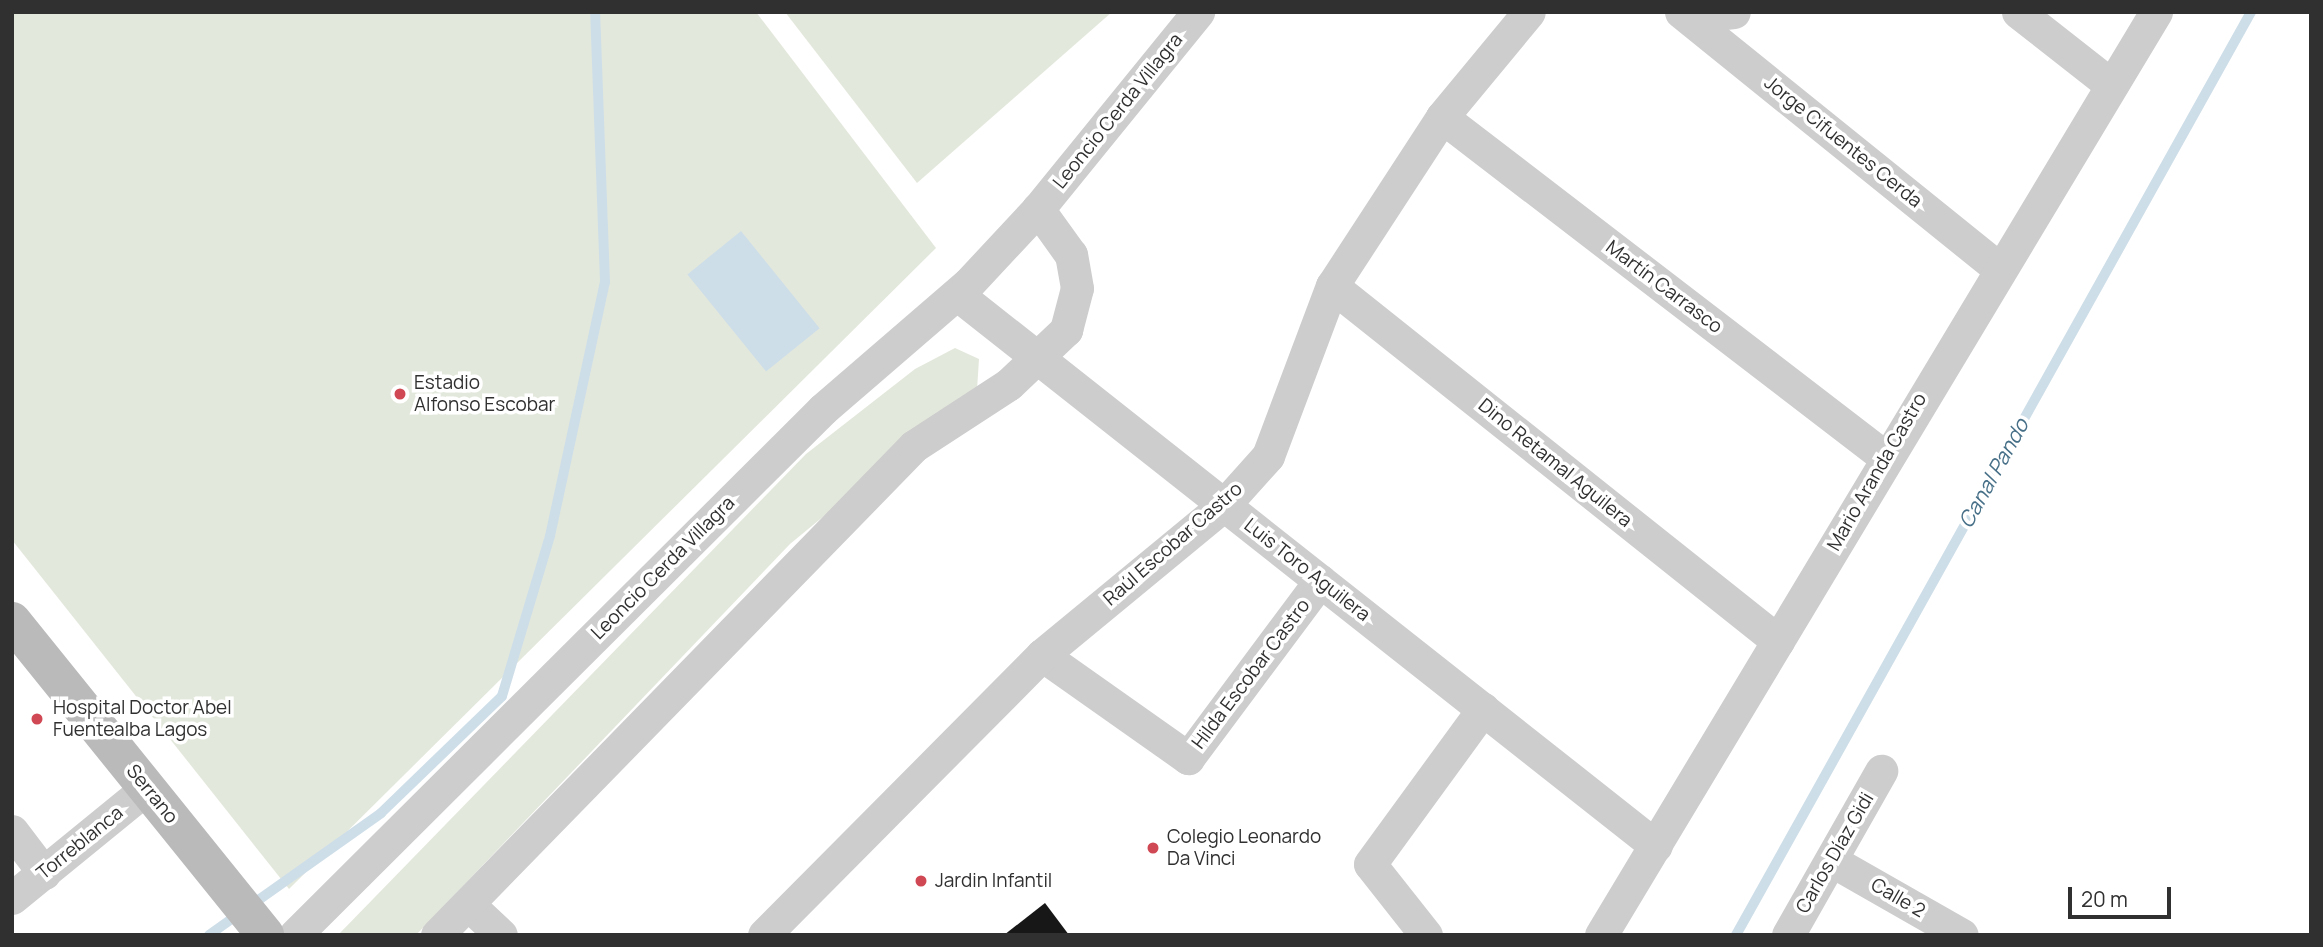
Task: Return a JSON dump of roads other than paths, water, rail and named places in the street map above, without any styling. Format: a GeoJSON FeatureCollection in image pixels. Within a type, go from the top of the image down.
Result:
{"type":"FeatureCollection","features":[{"type":"Feature","properties":{"kind":"street","name":"Leoncio Cerda Villagra"},"geometry":{"type":"LineString","coordinates":[[273,933],[823,409],[958,295],[1038,209],[1198,12]]}},
{"type":"Feature","properties":{"kind":"street","name":"Raúl Escobar Castro"},"geometry":{"type":"LineString","coordinates":[[764,935],[1042,655],[1224,505],[1268,456],[1283,428],[1332,286],[1442,117],[1529,12]]}},
{"type":"Feature","properties":{"kind":"street"},"geometry":{"type":"LineString","coordinates":[[1685,15],[1734,12]]}},
{"type":"Feature","properties":{"kind":"street"},"geometry":{"type":"LineString","coordinates":[[2018,12],[2111,85]]}},
{"type":"Feature","properties":{"kind":"street","name":"Mario Aranda Castro"},"geometry":{"type":"LineString","coordinates":[[1601,935],[1778,641],[1997,267],[2156,12]]}},
{"type":"Feature","properties":{"kind":"street","name":"Jorge Cifuentes Cerda"},"geometry":{"type":"LineString","coordinates":[[1685,15],[1997,267]]}},
{"type":"Feature","properties":{"kind":"street","name":"Martín Carrasco"},"geometry":{"type":"LineString","coordinates":[[1442,117],[1885,457]]}},
{"type":"Feature","properties":{"kind":"street"},"geometry":{"type":"LineString","coordinates":[[437,935],[914,446],[1040,360],[1066,330],[1077,288],[1071,255],[1038,209]]}},
{"type":"Feature","properties":{"kind":"street","name":"Dino Retamal Aguilera"},"geometry":{"type":"LineString","coordinates":[[1332,286],[1778,641]]}},
{"type":"Feature","properties":{"kind":"street","name":"Luis Toro Aguilera"},"geometry":{"type":"LineString","coordinates":[[958,295],[1656,846]]}},
{"type":"Feature","properties":{"kind":"street","name":"Hilda Escobar Castro"},"geometry":{"type":"LineString","coordinates":[[1042,655],[1188,758],[1320,581]]}},
{"type":"Feature","properties":{"kind":"street","name":"Serrano"},"geometry":{"type":"LineString","coordinates":[[12,621],[205,861],[273,933]]}},
{"type":"Feature","properties":{"kind":"street"},"geometry":{"type":"LineString","coordinates":[[1426,935],[1370,864],[1483,709]]}},
{"type":"Feature","properties":{"kind":"street","name":"Carlos Díaz Gidi"},"geometry":{"type":"LineString","coordinates":[[1788,935],[1834,862],[1881,771]]}},
{"type":"Feature","properties":{"kind":"street","name":"Torreblanca"},"geometry":{"type":"LineString","coordinates":[[12,898],[148,788]]}},
{"type":"Feature","properties":{"kind":"street"},"geometry":{"type":"LineString","coordinates":[[12,831],[44,873]]}},
{"type":"Feature","properties":{"kind":"street","name":"Calle 2"},"geometry":{"type":"LineString","coordinates":[[1834,862],[1962,935]]}},
{"type":"Feature","properties":{"kind":"street"},"geometry":{"type":"LineString","coordinates":[[468,904],[500,935]]}},
{"type":"Feature","properties":{"kind":"waterway"},"geometry":{"type":"LineString","coordinates":[[209,935],[381,813],[502,696],[550,536],[605,282],[595,12]]}},
{"type":"Feature","properties":{"kind":"waterway","name":"Canal Pando"},"geometry":{"type":"LineString","coordinates":[[1736,935],[2251,12]]}},
{"type":"Feature","properties":{"kind":"place","name":"Estadio Alfonso Escobar"},"geometry":{"type":"Point","coordinates":[400,394]}},
{"type":"Feature","properties":{"kind":"place","name":"Hospital Doctor Abel Fuentealba Lagos"},"geometry":{"type":"Point","coordinates":[37,719]}},
{"type":"Feature","properties":{"kind":"place","name":"Colegio Leonardo Da Vinci"},"geometry":{"type":"Point","coordinates":[1153,848]}},
{"type":"Feature","properties":{"kind":"place","name":"Jardin Infantil"},"geometry":{"type":"Point","coordinates":[921,881]}}]}
